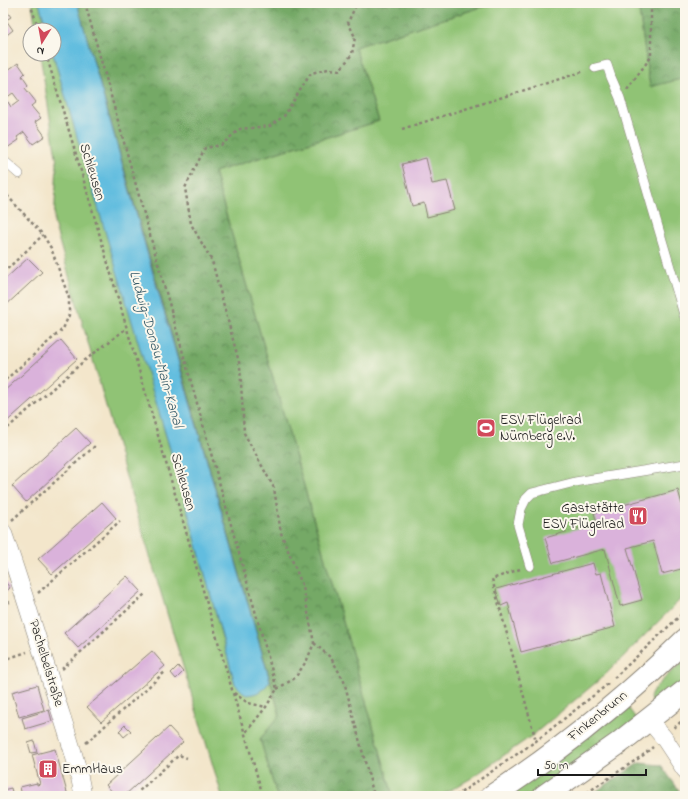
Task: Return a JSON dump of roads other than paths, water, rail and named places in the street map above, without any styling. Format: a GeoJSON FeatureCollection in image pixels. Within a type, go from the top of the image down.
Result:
{"type":"FeatureCollection","features":[{"type":"Feature","properties":{"kind":"main road","name":"Finkenbrunn"},"geometry":{"type":"LineString","coordinates":[[492,796],[526,773],[607,710],[645,678],[685,640]]}},
{"type":"Feature","properties":{"kind":"main road","name":"Finkenbrunn"},"geometry":{"type":"LineString","coordinates":[[645,678],[640,703],[649,720]]}},
{"type":"Feature","properties":{"kind":"main road"},"geometry":{"type":"LineString","coordinates":[[544,796],[598,758],[685,691]]}},
{"type":"Feature","properties":{"kind":"street","name":"Pachelbelstraße"},"geometry":{"type":"LineString","coordinates":[[6,527],[72,748],[83,796]]}},
{"type":"Feature","properties":{"kind":"street","name":"Finkenbrunn"},"geometry":{"type":"LineString","coordinates":[[649,720],[664,738],[685,770]]}},
{"type":"Feature","properties":{"kind":"lane"},"geometry":{"type":"LineString","coordinates":[[595,68],[608,65],[611,77],[620,98],[685,318]]}},
{"type":"Feature","properties":{"kind":"lane"},"geometry":{"type":"LineString","coordinates":[[3,160],[19,174]]}},
{"type":"Feature","properties":{"kind":"lane"},"geometry":{"type":"LineString","coordinates":[[530,566],[518,525],[521,509],[526,499],[532,493],[575,482],[685,464]]}},
{"type":"Feature","properties":{"kind":"water","name":"Ludwig-Donau-Main-Kanal"},"geometry":{"type":"Polygon","coordinates":[[[39,3],[77,3],[270,681],[262,690],[254,694],[246,695],[235,684],[178,476],[55,62],[62,62],[62,22],[45,22],[39,3]]]}},
{"type":"Feature","properties":{"kind":"place","name":"ESV Flügelrad Nürnberg e.V."},"geometry":{"type":"Point","coordinates":[486,428]}},
{"type":"Feature","properties":{"kind":"place","name":"Gaststätte ESV Flügelrad"},"geometry":{"type":"Point","coordinates":[638,516]}},
{"type":"Feature","properties":{"kind":"place","name":"EmmHaus"},"geometry":{"type":"Point","coordinates":[48,769]}}]}
